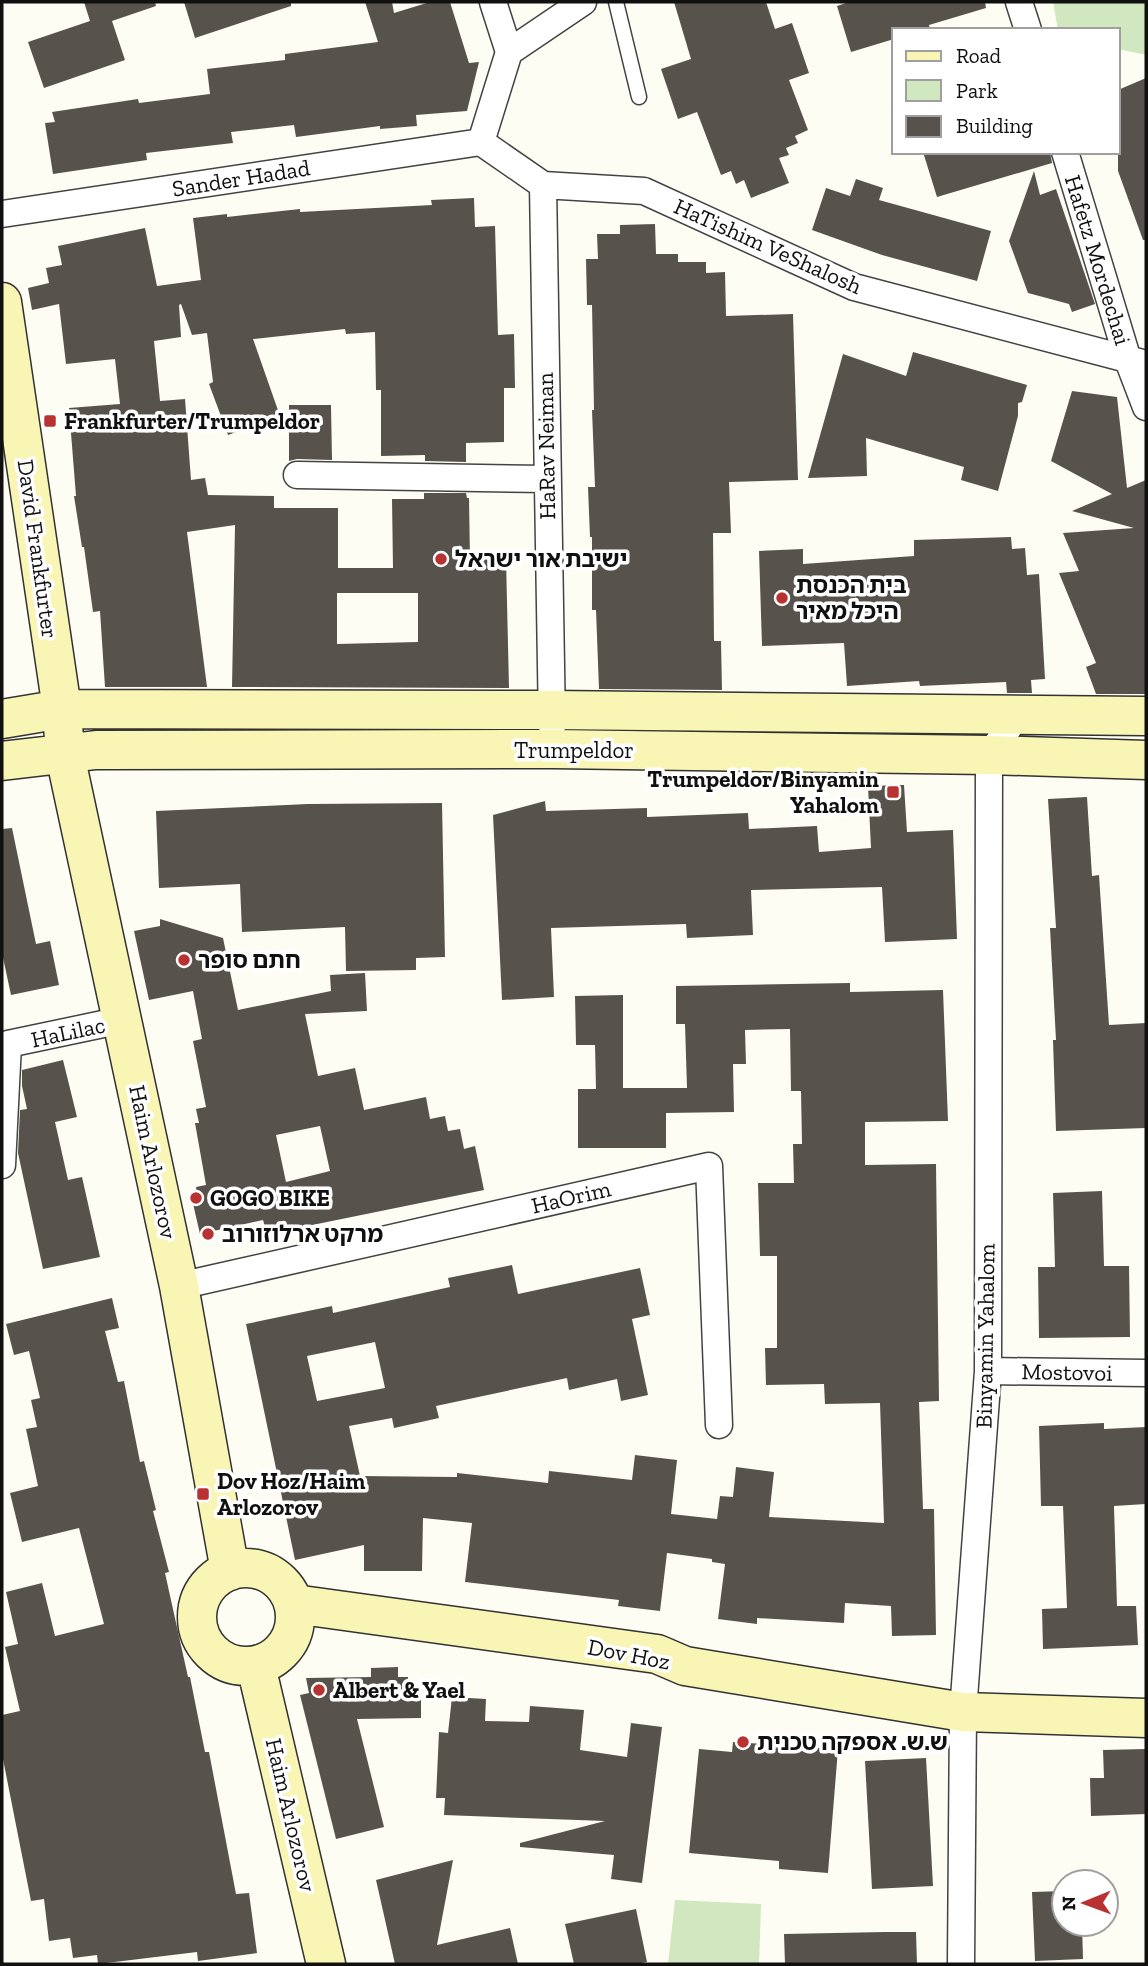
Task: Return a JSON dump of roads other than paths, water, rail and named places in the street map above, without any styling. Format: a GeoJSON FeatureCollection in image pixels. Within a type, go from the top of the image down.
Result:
{"type":"FeatureCollection","features":[{"type":"Feature","properties":{"kind":"street"},"geometry":{"type":"LineString","coordinates":[[494,2],[509,52],[481,142],[543,185]]}},
{"type":"Feature","properties":{"kind":"street"},"geometry":{"type":"LineString","coordinates":[[509,52],[583,2]]}},
{"type":"Feature","properties":{"kind":"street"},"geometry":{"type":"LineString","coordinates":[[1019,2],[1027,28]]}},
{"type":"Feature","properties":{"kind":"street","name":"Sander Hadad"},"geometry":{"type":"LineString","coordinates":[[2,214],[481,142]]}},
{"type":"Feature","properties":{"kind":"street","name":"Hafetz Mordechai"},"geometry":{"type":"LineString","coordinates":[[1066,154],[1137,362],[1146,407]]}},
{"type":"Feature","properties":{"kind":"street","name":"HaTishim VeShalosh"},"geometry":{"type":"LineString","coordinates":[[543,185],[644,191],[854,287],[1137,362]]}},
{"type":"Feature","properties":{"kind":"street","name":"HaRav Neiman"},"geometry":{"type":"LineString","coordinates":[[543,185],[552,749]]}},
{"type":"Feature","properties":{"kind":"street","name":"David Frankfurter"},"geometry":{"type":"LineString","coordinates":[[2,302],[62,709],[65,755]]}},
{"type":"Feature","properties":{"kind":"street"},"geometry":{"type":"LineString","coordinates":[[297,475],[546,479]]}},
{"type":"Feature","properties":{"kind":"street","name":"Trumpeldor"},"geometry":{"type":"LineString","coordinates":[[2,719],[62,709],[551,710],[1146,716]]}},
{"type":"Feature","properties":{"kind":"street"},"geometry":{"type":"LineString","coordinates":[[989,755],[1017,716]]}},
{"type":"Feature","properties":{"kind":"street","name":"Trumpeldor"},"geometry":{"type":"LineString","coordinates":[[2,761],[96,750],[552,749],[1146,760]]}},
{"type":"Feature","properties":{"kind":"street","name":"Haim Arlozorov"},"geometry":{"type":"LineString","coordinates":[[65,755],[179,1286],[230,1571]]}},
{"type":"Feature","properties":{"kind":"street","name":"Binyamin Yahalom"},"geometry":{"type":"LineString","coordinates":[[961,1964],[963,1712],[988,1371],[989,755]]}},
{"type":"Feature","properties":{"kind":"street","name":"HaLilac"},"geometry":{"type":"LineString","coordinates":[[2,1165],[8,1045],[122,1020]]}},
{"type":"Feature","properties":{"kind":"street","name":"HaOrim"},"geometry":{"type":"LineString","coordinates":[[179,1286],[709,1166],[719,1425]]}},
{"type":"Feature","properties":{"kind":"street","name":"Mostovoi"},"geometry":{"type":"LineString","coordinates":[[988,1371],[1146,1373]]}},
{"type":"Feature","properties":{"kind":"street"},"geometry":{"type":"LineString","coordinates":[[242,1568],[259,1570],[274,1577],[286,1589],[294,1604],[293,1633],[285,1648],[272,1659],[256,1665],[236,1665],[220,1659],[207,1647],[199,1632],[197,1615],[204,1592],[215,1579],[230,1571],[242,1568]]}},
{"type":"Feature","properties":{"kind":"street","name":"Dov Hoz"},"geometry":{"type":"LineString","coordinates":[[294,1604],[657,1654],[685,1666],[963,1712],[1146,1718]]}},
{"type":"Feature","properties":{"kind":"street","name":"Haim Arlozorov"},"geometry":{"type":"LineString","coordinates":[[256,1665],[326,1964]]}},
{"type":"Feature","properties":{"kind":"lane"},"geometry":{"type":"LineString","coordinates":[[616,2],[639,97]]}},
{"type":"Feature","properties":{"kind":"place","name":"Frankfurter/Trumpeldor"},"geometry":{"type":"Point","coordinates":[50,421]}},
{"type":"Feature","properties":{"kind":"place","name":"ישיבת אור ישראל"},"geometry":{"type":"Point","coordinates":[441,559]}},
{"type":"Feature","properties":{"kind":"place","name":"בית הכנסת היכל מאיר"},"geometry":{"type":"Point","coordinates":[782,598]}},
{"type":"Feature","properties":{"kind":"place","name":"Trumpeldor/Binyamin Yahalom"},"geometry":{"type":"Point","coordinates":[893,792]}},
{"type":"Feature","properties":{"kind":"place","name":"חתם סופר"},"geometry":{"type":"Point","coordinates":[184,960]}},
{"type":"Feature","properties":{"kind":"place","name":"GOGO BIKE"},"geometry":{"type":"Point","coordinates":[196,1198]}},
{"type":"Feature","properties":{"kind":"place","name":"מרקט ארלוזורוב"},"geometry":{"type":"Point","coordinates":[208,1234]}},
{"type":"Feature","properties":{"kind":"place","name":"Dov Hoz/Haim Arlozorov"},"geometry":{"type":"Point","coordinates":[203,1494]}},
{"type":"Feature","properties":{"kind":"place","name":"Albert & Yael"},"geometry":{"type":"Point","coordinates":[319,1690]}},
{"type":"Feature","properties":{"kind":"place","name":"ש.ש. אספקה טכנית"},"geometry":{"type":"Point","coordinates":[743,1742]}}]}
